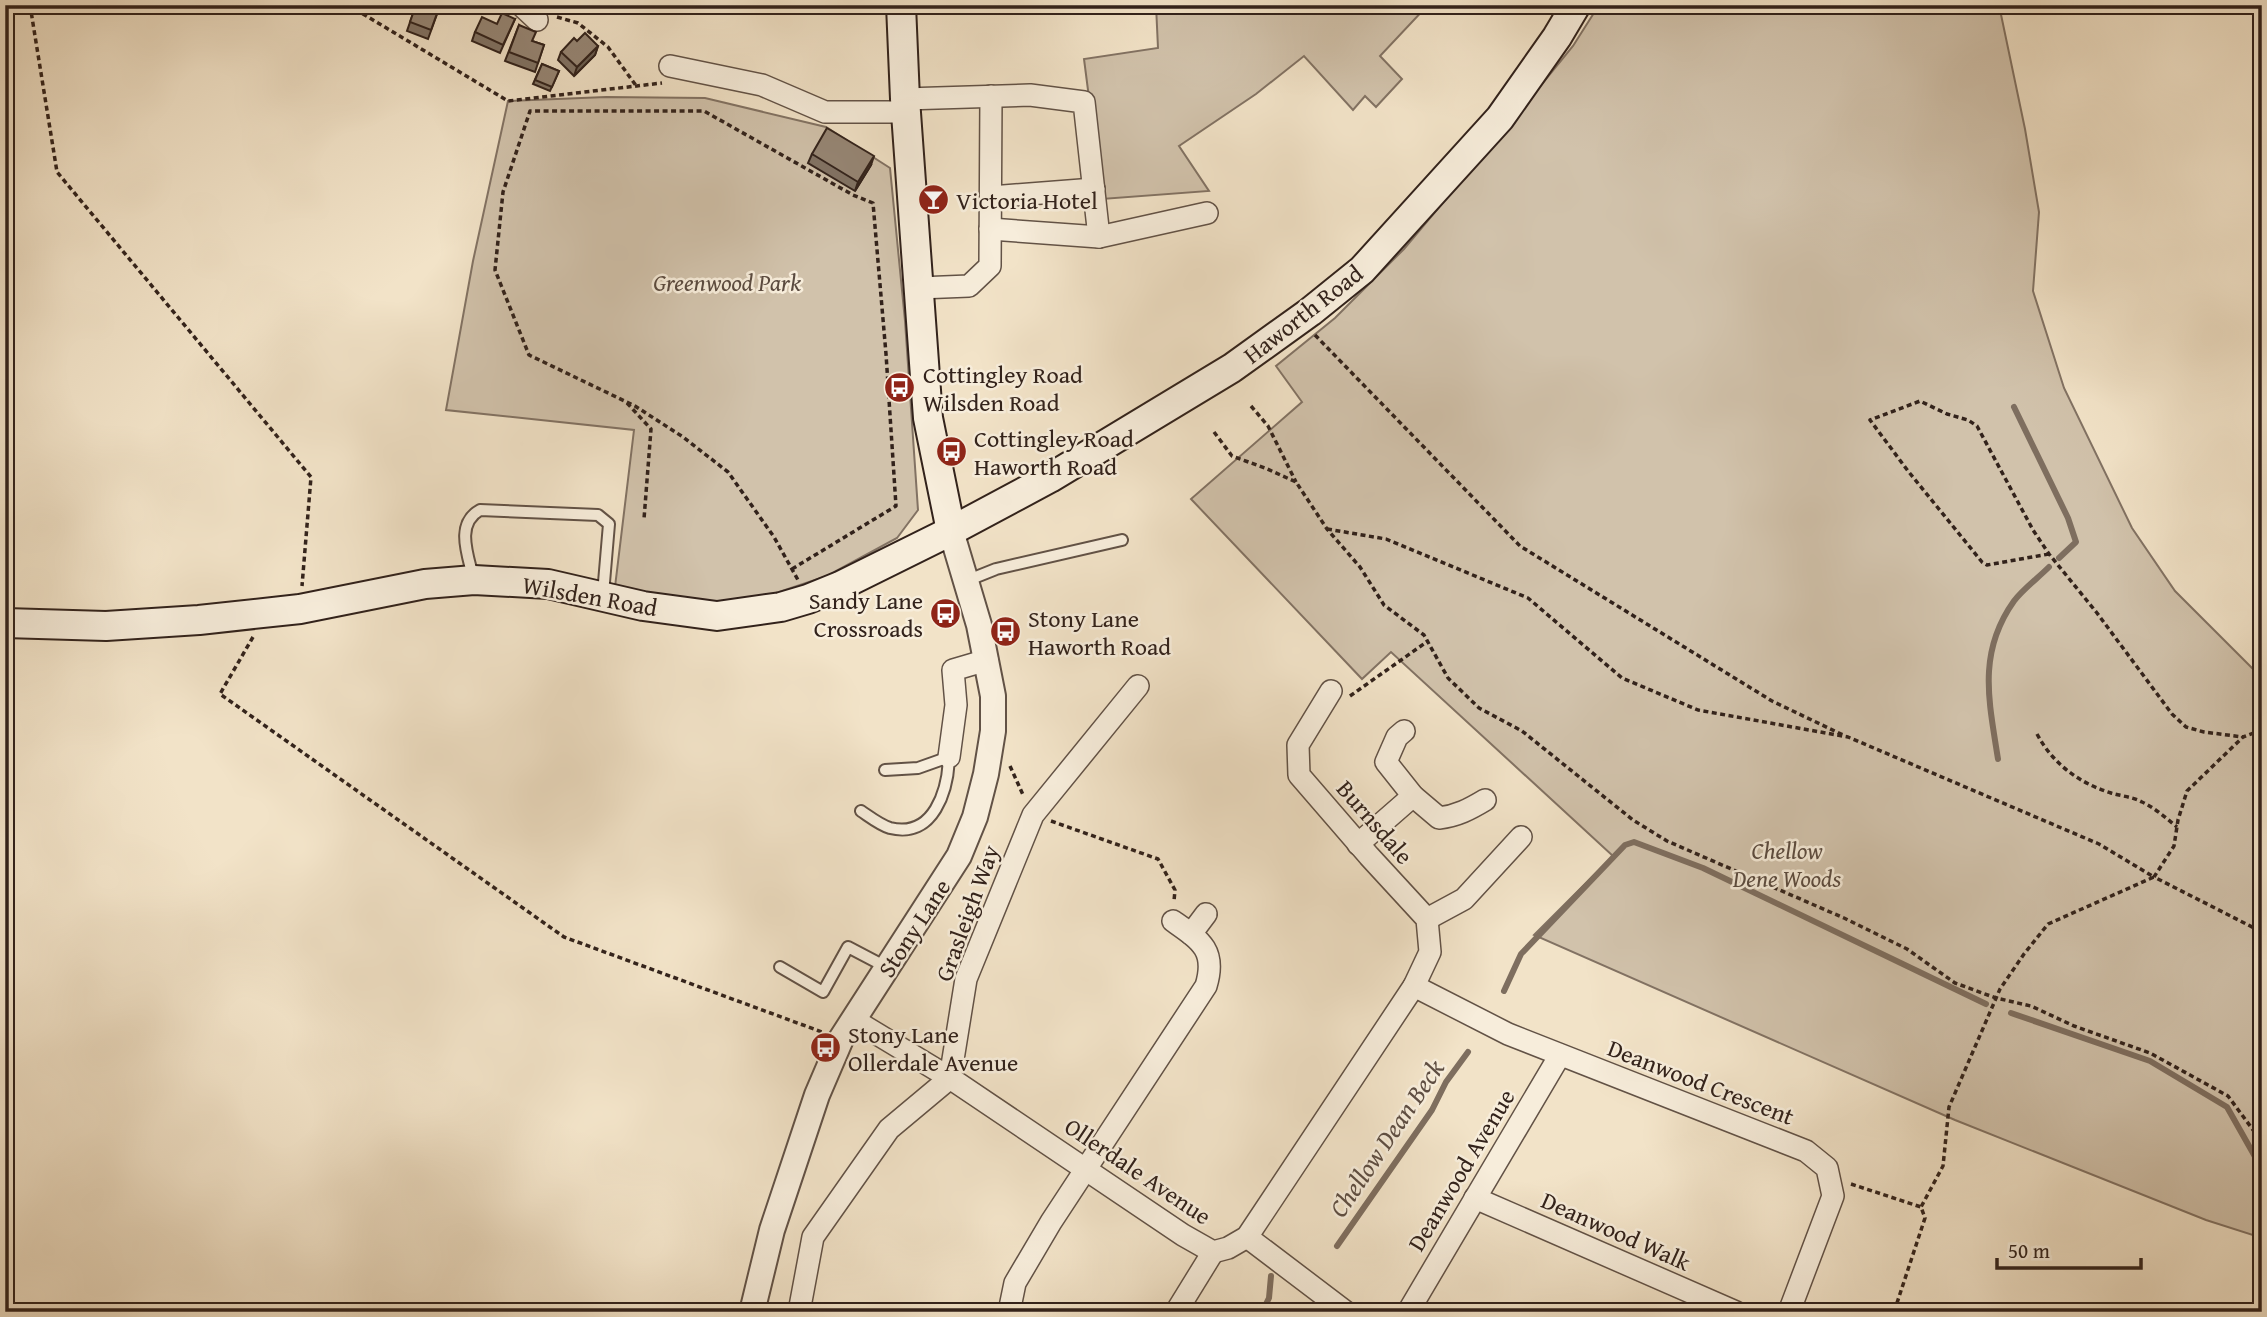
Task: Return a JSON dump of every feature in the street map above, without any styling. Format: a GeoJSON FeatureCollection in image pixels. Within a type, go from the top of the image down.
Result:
{"type":"FeatureCollection","features":[{"type":"Feature","properties":{"kind":"main road"},"geometry":{"type":"LineString","coordinates":[[901,5],[928,418],[951,531]]}},
{"type":"Feature","properties":{"kind":"main road","name":"Haworth Road"},"geometry":{"type":"LineString","coordinates":[[951,531],[1051,478],[1232,368],[1300,320],[1362,270],[1500,118],[1576,5]]}},
{"type":"Feature","properties":{"kind":"main road","name":"Wilsden Road"},"geometry":{"type":"LineString","coordinates":[[5,622],[106,626],[266,614],[425,584],[474,580],[548,584],[643,606],[717,616],[781,607],[808,599],[951,531]]}},
{"type":"Feature","properties":{"kind":"street"},"geometry":{"type":"LineString","coordinates":[[521,5],[537,20]]}},
{"type":"Feature","properties":{"kind":"street"},"geometry":{"type":"LineString","coordinates":[[667,74],[762,85],[825,112],[991,96],[1030,95],[1084,102],[1099,237]]}},
{"type":"Feature","properties":{"kind":"street"},"geometry":{"type":"LineString","coordinates":[[919,288],[968,286],[990,266],[991,96]]}},
{"type":"Feature","properties":{"kind":"street"},"geometry":{"type":"LineString","coordinates":[[991,197],[1094,189]]}},
{"type":"Feature","properties":{"kind":"street"},"geometry":{"type":"LineString","coordinates":[[990,229],[1099,237],[1207,213]]}},
{"type":"Feature","properties":{"kind":"street","name":"Stony Lane"},"geometry":{"type":"LineString","coordinates":[[752,1312],[772,1230],[817,1094],[847,1029],[959,856],[975,817],[986,774],[993,731],[993,696],[979,625],[951,531]]}},
{"type":"Feature","properties":{"kind":"street"},"geometry":{"type":"LineString","coordinates":[[949,757],[956,705],[953,670],[987,660]]}},
{"type":"Feature","properties":{"kind":"street","name":"Grasleigh Way"},"geometry":{"type":"LineString","coordinates":[[950,1078],[966,979],[1033,815],[1138,686]]}},
{"type":"Feature","properties":{"kind":"street","name":"Burnsdale"},"geometry":{"type":"LineString","coordinates":[[1331,691],[1298,745],[1299,775],[1427,919]]}},
{"type":"Feature","properties":{"kind":"street"},"geometry":{"type":"LineString","coordinates":[[1404,731],[1397,737],[1386,762],[1413,796],[1439,818],[1468,811],[1485,800]]}},
{"type":"Feature","properties":{"kind":"street"},"geometry":{"type":"LineString","coordinates":[[1358,844],[1413,796]]}},
{"type":"Feature","properties":{"kind":"street"},"geometry":{"type":"LineString","coordinates":[[1346,1312],[1247,1237],[1414,986],[1430,952],[1427,919],[1464,899],[1521,837]]}},
{"type":"Feature","properties":{"kind":"street"},"geometry":{"type":"LineString","coordinates":[[1191,934],[1206,914]]}},
{"type":"Feature","properties":{"kind":"street"},"geometry":{"type":"LineString","coordinates":[[1009,1312],[1015,1283],[1086,1167],[1195,1007],[1206,986],[1210,959],[1200,940],[1173,921]]}},
{"type":"Feature","properties":{"kind":"street","name":"Deanwood Crescent"},"geometry":{"type":"LineString","coordinates":[[1414,986],[1508,1034],[1806,1151],[1827,1168],[1829,1176]]}},
{"type":"Feature","properties":{"kind":"street","name":"Ollerdale Avenue"},"geometry":{"type":"LineString","coordinates":[[847,1029],[950,1078],[1213,1252],[1228,1248],[1247,1237]]}},
{"type":"Feature","properties":{"kind":"street","name":"Deanwood Avenue"},"geometry":{"type":"LineString","coordinates":[[1408,1312],[1560,1055]]}},
{"type":"Feature","properties":{"kind":"street"},"geometry":{"type":"LineString","coordinates":[[799,1312],[813,1237],[889,1129],[950,1078]]}},
{"type":"Feature","properties":{"kind":"street"},"geometry":{"type":"LineString","coordinates":[[1789,1312],[1833,1196],[1829,1176]]}},
{"type":"Feature","properties":{"kind":"street","name":"Deanwood Walk"},"geometry":{"type":"LineString","coordinates":[[1475,1198],[1737,1312]]}},
{"type":"Feature","properties":{"kind":"street"},"geometry":{"type":"LineString","coordinates":[[1176,1312],[1213,1252]]}},
{"type":"Feature","properties":{"kind":"lane"},"geometry":{"type":"LineString","coordinates":[[474,580],[464,535],[472,514],[480,510],[598,515],[609,524],[602,596]]}},
{"type":"Feature","properties":{"kind":"lane"},"geometry":{"type":"LineString","coordinates":[[966,581],[996,569],[1122,540]]}},
{"type":"Feature","properties":{"kind":"lane"},"geometry":{"type":"LineString","coordinates":[[861,811],[891,828],[922,824],[933,815],[942,797],[949,757],[918,768],[885,770]]}},
{"type":"Feature","properties":{"kind":"lane"},"geometry":{"type":"LineString","coordinates":[[780,967],[823,992],[848,947],[888,968]]}},
{"type":"Feature","properties":{"kind":"path"},"geometry":{"type":"LineString","coordinates":[[30,5],[57,172],[311,477],[300,609]]}},
{"type":"Feature","properties":{"kind":"path"},"geometry":{"type":"LineString","coordinates":[[348,5],[509,100],[637,87],[667,74]]}},
{"type":"Feature","properties":{"kind":"path"},"geometry":{"type":"LineString","coordinates":[[537,20],[539,11],[578,23],[608,47],[637,87]]}},
{"type":"Feature","properties":{"kind":"path"},"geometry":{"type":"LineString","coordinates":[[792,569],[896,506],[873,203],[853,195],[704,111],[530,111],[503,192],[495,270],[529,355],[625,401],[683,437],[728,472],[774,537],[808,599]]}},
{"type":"Feature","properties":{"kind":"path"},"geometry":{"type":"LineString","coordinates":[[1300,320],[1520,546],[1772,701],[1848,737],[2099,844],[2154,877],[2262,932]]}},
{"type":"Feature","properties":{"kind":"path"},"geometry":{"type":"LineString","coordinates":[[625,401],[651,429],[644,519]]}},
{"type":"Feature","properties":{"kind":"path"},"geometry":{"type":"LineString","coordinates":[[2049,554],[1987,565],[1982,562],[1908,471],[1871,420],[1920,401],[1977,426],[2033,530],[2049,554],[2172,714],[2186,727],[2242,737]]}},
{"type":"Feature","properties":{"kind":"path"},"geometry":{"type":"LineString","coordinates":[[1251,406],[1268,426],[1296,482],[1327,529],[1360,567],[1384,605],[1424,635],[1448,678],[1479,708],[1522,732],[1633,820],[1667,841],[1844,918],[1907,949],[1955,983],[1996,998],[2031,1006],[2074,1026],[2150,1053],[2228,1096],[2262,1142]]}},
{"type":"Feature","properties":{"kind":"path"},"geometry":{"type":"LineString","coordinates":[[1214,432],[1232,456],[1296,482]]}},
{"type":"Feature","properties":{"kind":"path"},"geometry":{"type":"LineString","coordinates":[[1327,529],[1386,540],[1528,598],[1622,678],[1698,710],[1848,737]]}},
{"type":"Feature","properties":{"kind":"path"},"geometry":{"type":"LineString","coordinates":[[266,614],[220,694],[565,937],[847,1029]]}},
{"type":"Feature","properties":{"kind":"path"},"geometry":{"type":"LineString","coordinates":[[1331,691],[1351,696],[1428,641]]}},
{"type":"Feature","properties":{"kind":"path"},"geometry":{"type":"LineString","coordinates":[[1894,1312],[1925,1218],[1921,1207],[1943,1166],[1949,1107],[2000,989],[2048,924],[2154,877],[2174,846],[2187,791],[2242,737],[2262,730]]}},
{"type":"Feature","properties":{"kind":"path"},"geometry":{"type":"LineString","coordinates":[[993,731],[1033,815],[1158,859],[1175,890],[1173,921]]}},
{"type":"Feature","properties":{"kind":"path"},"geometry":{"type":"LineString","coordinates":[[2037,734],[2045,749],[2065,769],[2084,782],[2141,801],[2177,827]]}},
{"type":"Feature","properties":{"kind":"path"},"geometry":{"type":"LineString","coordinates":[[1829,1176],[1921,1207]]}},
{"type":"Feature","properties":{"kind":"green space"},"geometry":{"type":"Polygon","coordinates":[[[1156,5],[1428,5],[1380,56],[1402,79],[1376,107],[1365,96],[1353,110],[1304,56],[1256,94],[1179,146],[1209,191],[1102,199],[1084,59],[1158,48],[1156,5]]]}},
{"type":"Feature","properties":{"kind":"green space","name":"Chellow Dene Woods"},"geometry":{"type":"Polygon","coordinates":[[[1599,5],[1999,5],[2039,212],[2033,291],[2064,388],[2132,528],[2175,591],[2262,678],[2262,1238],[2206,1220],[1955,1120],[1534,935],[1613,856],[1391,652],[1362,679],[1191,499],[1302,402],[1276,366],[1335,318],[1404,249],[1573,46],[1599,5]]]}},
{"type":"Feature","properties":{"kind":"green space","name":"Greenwood Park"},"geometry":{"type":"Polygon","coordinates":[[[606,97],[705,98],[826,127],[890,168],[905,321],[918,510],[897,538],[827,576],[770,595],[705,604],[615,587],[634,430],[446,410],[473,261],[508,101],[606,97]]]}},
{"type":"Feature","properties":{"kind":"building"},"geometry":{"type":"Polygon","coordinates":[[[416,5],[440,5],[431,30],[410,22],[416,5]]]}},
{"type":"Feature","properties":{"kind":"building"},"geometry":{"type":"Polygon","coordinates":[[[502,13],[515,19],[503,45],[475,32],[482,17],[497,24],[502,13]]]}},
{"type":"Feature","properties":{"kind":"building"},"geometry":{"type":"Polygon","coordinates":[[[519,25],[536,32],[532,41],[544,45],[538,63],[509,52],[519,25]]]}},
{"type":"Feature","properties":{"kind":"building"},"geometry":{"type":"Polygon","coordinates":[[[585,33],[598,46],[577,67],[561,52],[574,38],[577,41],[585,33]]]}},
{"type":"Feature","properties":{"kind":"building"},"geometry":{"type":"Polygon","coordinates":[[[542,64],[559,71],[552,87],[535,80],[542,64]]]}},
{"type":"Feature","properties":{"kind":"building"},"geometry":{"type":"Polygon","coordinates":[[[827,128],[874,156],[858,182],[812,154],[827,128]]]}},
{"type":"Feature","properties":{"kind":"waterway"},"geometry":{"type":"LineString","coordinates":[[2014,407],[2068,518],[2076,542],[2059,558]]}},
{"type":"Feature","properties":{"kind":"waterway"},"geometry":{"type":"LineString","coordinates":[[1998,759],[1989,697],[1990,659],[1995,639],[2002,620],[2014,601],[2049,567]]}},
{"type":"Feature","properties":{"kind":"waterway","name":"Chellow Dean Beck"},"geometry":{"type":"LineString","coordinates":[[1504,991],[1521,954],[1625,845],[1634,842],[1703,868],[1986,1004]]}},
{"type":"Feature","properties":{"kind":"waterway","name":"Chellow Dean Beck"},"geometry":{"type":"LineString","coordinates":[[2011,1013],[2150,1061],[2227,1107],[2262,1169]]}},
{"type":"Feature","properties":{"kind":"waterway","name":"Chellow Dean Beck"},"geometry":{"type":"LineString","coordinates":[[1337,1246],[1432,1110],[1446,1082],[1468,1052]]}},
{"type":"Feature","properties":{"kind":"waterway","name":"Chellow Dean Beck"},"geometry":{"type":"LineString","coordinates":[[1262,1312],[1269,1298],[1271,1276]]}},
{"type":"Feature","properties":{"kind":"place","name":"Victoria Hotel"},"geometry":{"type":"Point","coordinates":[933,200]}},
{"type":"Feature","properties":{"kind":"place","name":"Cottingley Road Wilsden Road"},"geometry":{"type":"Point","coordinates":[900,388]}},
{"type":"Feature","properties":{"kind":"place","name":"Cottingley Road Haworth Road"},"geometry":{"type":"Point","coordinates":[951,452]}},
{"type":"Feature","properties":{"kind":"place","name":"Sandy Lane Crossroads"},"geometry":{"type":"Point","coordinates":[946,614]}},
{"type":"Feature","properties":{"kind":"place","name":"Stony Lane Haworth Road"},"geometry":{"type":"Point","coordinates":[1005,632]}},
{"type":"Feature","properties":{"kind":"place","name":"Stony Lane Ollerdale Avenue"},"geometry":{"type":"Point","coordinates":[825,1048]}}]}
